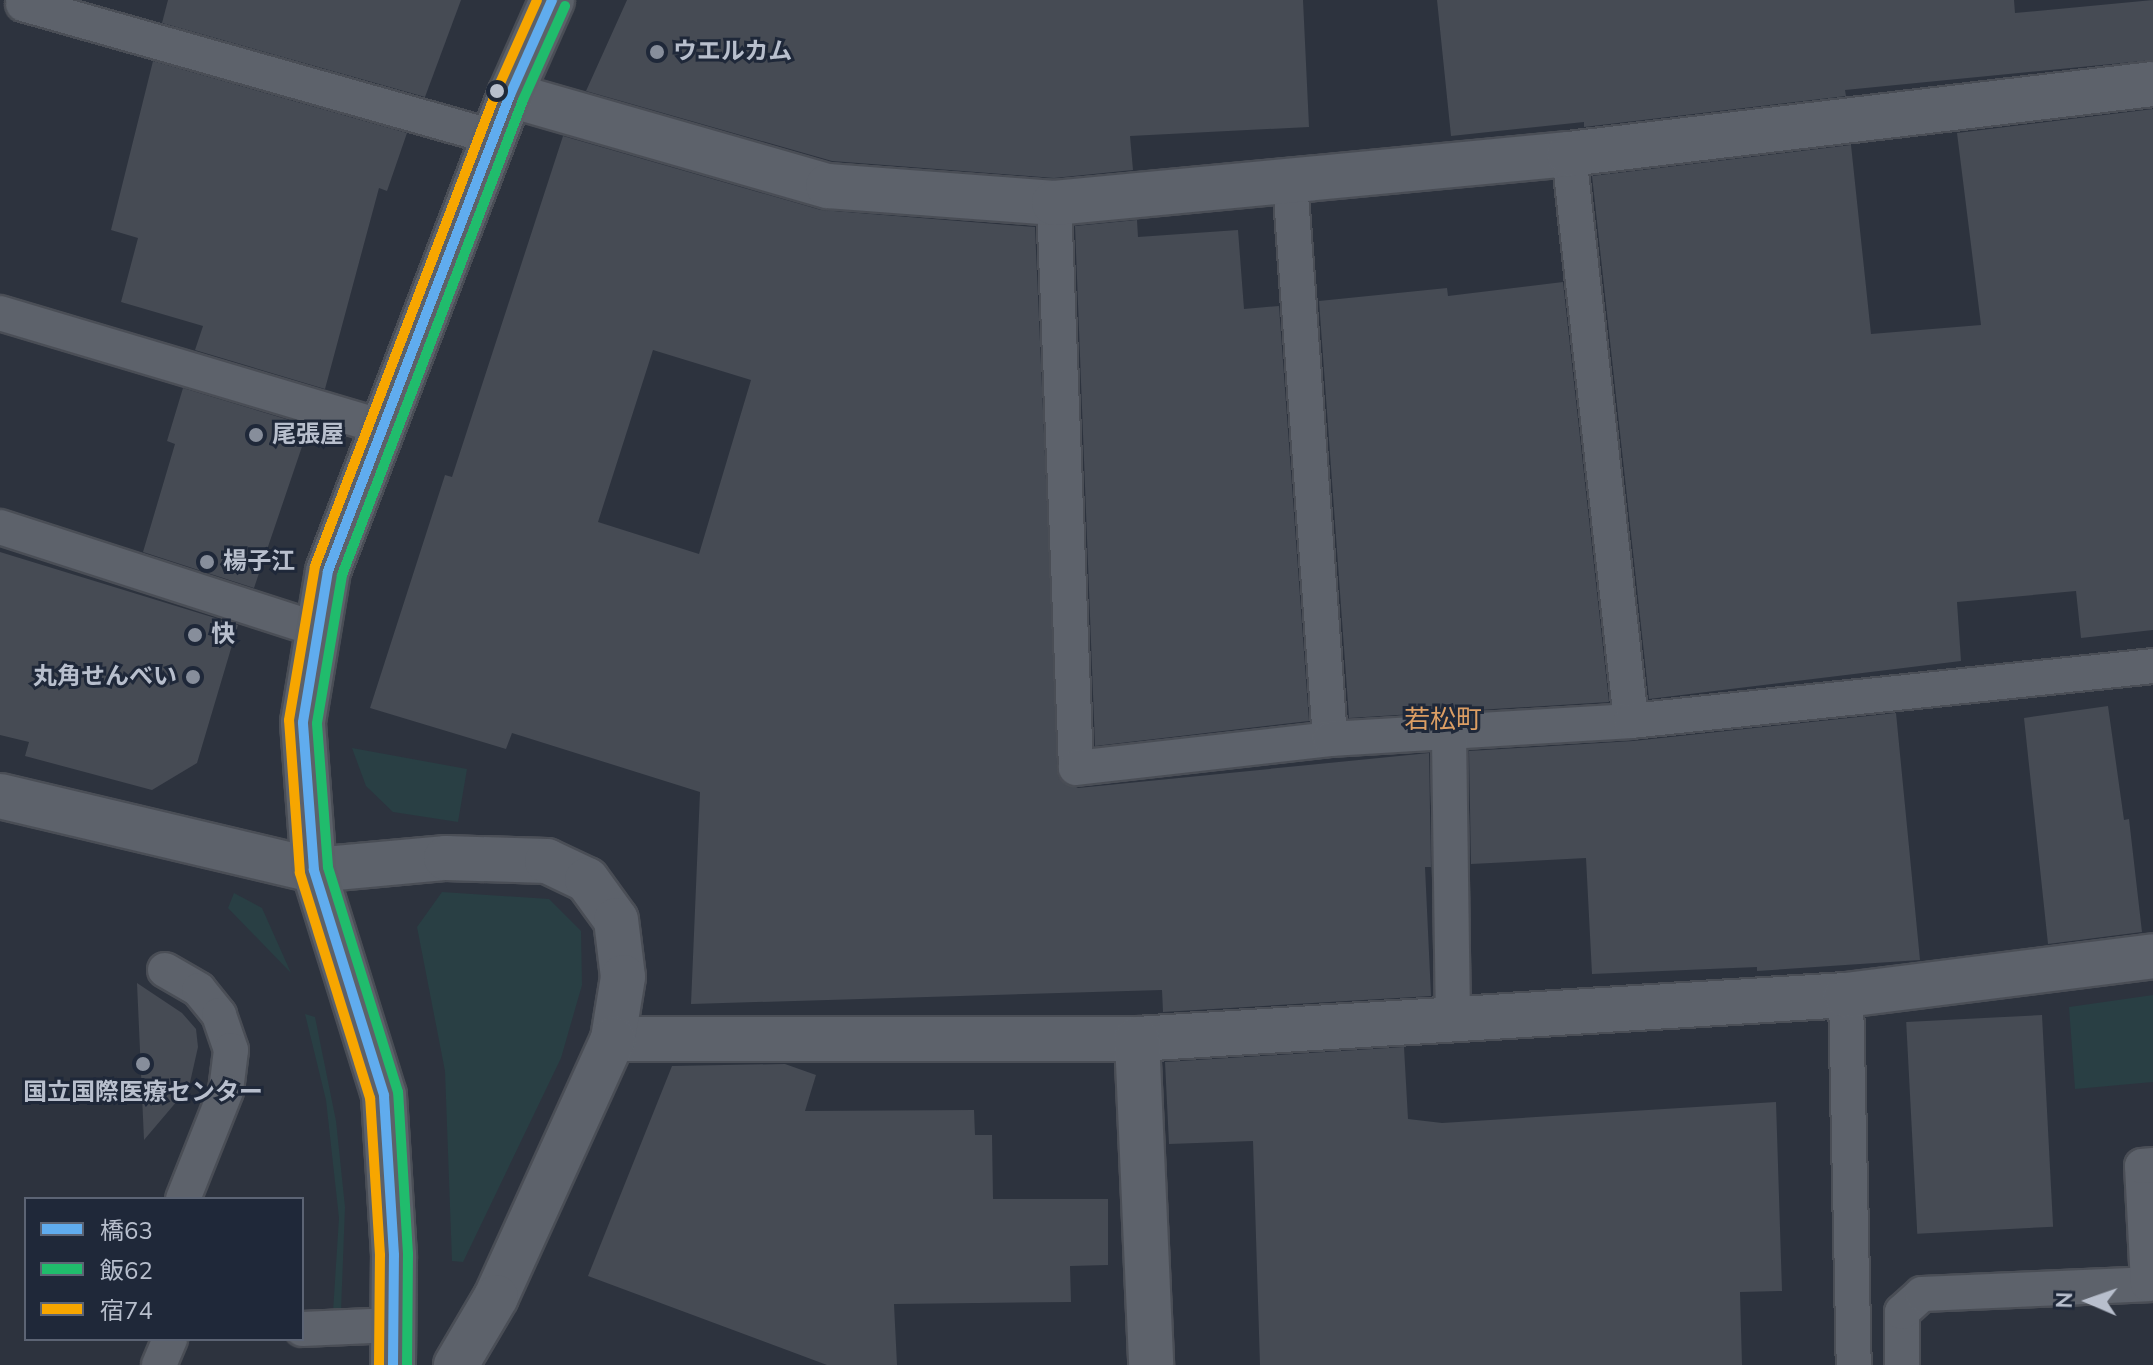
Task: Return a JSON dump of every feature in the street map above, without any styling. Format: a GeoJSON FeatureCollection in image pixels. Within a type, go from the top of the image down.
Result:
{"type":"FeatureCollection","features":[{"type":"Feature","properties":{"kind":"main road"},"geometry":{"type":"LineString","coordinates":[[393,1345],[384,1095],[314,870],[303,722],[328,571],[510,95],[552,0]]}},
{"type":"Feature","properties":{"kind":"street"},"geometry":{"type":"LineString","coordinates":[[510,95],[828,186],[1054,203],[1569,154],[2153,84]]}},
{"type":"Feature","properties":{"kind":"street"},"geometry":{"type":"LineString","coordinates":[[0,796],[314,870],[446,858],[547,861],[587,880],[616,920],[623,977],[613,1039],[496,1297],[456,1365]]}},
{"type":"Feature","properties":{"kind":"street"},"geometry":{"type":"LineString","coordinates":[[613,1039],[1137,1039],[1846,995],[2153,956]]}},
{"type":"Feature","properties":{"kind":"street"},"geometry":{"type":"LineString","coordinates":[[1137,1039],[1151,1365]]}},
{"type":"Feature","properties":{"kind":"lane"},"geometry":{"type":"LineString","coordinates":[[23,4],[494,137]]}},
{"type":"Feature","properties":{"kind":"lane"},"geometry":{"type":"LineString","coordinates":[[1569,154],[1631,721]]}},
{"type":"Feature","properties":{"kind":"lane"},"geometry":{"type":"LineString","coordinates":[[1290,182],[1330,739]]}},
{"type":"Feature","properties":{"kind":"lane"},"geometry":{"type":"LineString","coordinates":[[1054,203],[1076,768],[1330,739],[1449,736],[1631,721],[2153,666]]}},
{"type":"Feature","properties":{"kind":"lane"},"geometry":{"type":"LineString","coordinates":[[0,291],[97,319]]}},
{"type":"Feature","properties":{"kind":"lane"},"geometry":{"type":"LineString","coordinates":[[0,313],[383,427]]}},
{"type":"Feature","properties":{"kind":"lane"},"geometry":{"type":"LineString","coordinates":[[0,527],[319,630]]}},
{"type":"Feature","properties":{"kind":"lane"},"geometry":{"type":"LineString","coordinates":[[1449,736],[1453,1019]]}},
{"type":"Feature","properties":{"kind":"lane"},"geometry":{"type":"LineString","coordinates":[[165,970],[199,990],[219,1015],[231,1050],[226,1091],[184,1197]]}},
{"type":"Feature","properties":{"kind":"lane"},"geometry":{"type":"LineString","coordinates":[[1846,995],[1854,1365]]}},
{"type":"Feature","properties":{"kind":"lane"},"geometry":{"type":"LineString","coordinates":[[1902,1365],[1902,1312],[1922,1294],[2148,1284],[2142,1166],[2153,1165]]}},
{"type":"Feature","properties":{"kind":"lane"},"geometry":{"type":"LineString","coordinates":[[304,1329],[393,1345]]}},
{"type":"Feature","properties":{"kind":"lane"},"geometry":{"type":"LineString","coordinates":[[159,1365],[169,1341]]}},
{"type":"Feature","properties":{"kind":"green space"},"geometry":{"type":"Polygon","coordinates":[[[352,748],[467,769],[458,822],[393,812],[366,786],[352,748]]]}},
{"type":"Feature","properties":{"kind":"green space"},"geometry":{"type":"Polygon","coordinates":[[[442,892],[549,899],[581,931],[582,985],[561,1058],[463,1262],[452,1261],[445,1071],[417,927],[442,892]]]}},
{"type":"Feature","properties":{"kind":"green space"},"geometry":{"type":"Polygon","coordinates":[[[234,893],[262,908],[291,973],[228,908],[234,893]]]}},
{"type":"Feature","properties":{"kind":"green space"},"geometry":{"type":"Polygon","coordinates":[[[2153,995],[2153,1082],[2075,1089],[2069,1007],[2153,995]]]}},
{"type":"Feature","properties":{"kind":"green space"},"geometry":{"type":"Polygon","coordinates":[[[305,1014],[315,1017],[336,1121],[345,1207],[341,1312],[333,1312],[339,1218],[326,1100],[305,1014]]]}},
{"type":"Feature","properties":{"kind":"building"},"geometry":{"type":"Polygon","coordinates":[[[168,0],[461,0],[425,97],[162,23],[168,0]]]}},
{"type":"Feature","properties":{"kind":"building"},"geometry":{"type":"Polygon","coordinates":[[[627,0],[1303,0],[1309,127],[1130,136],[1133,170],[1054,178],[832,161],[586,91],[627,0]]]}},
{"type":"Feature","properties":{"kind":"building"},"geometry":{"type":"Polygon","coordinates":[[[1437,0],[2014,0],[2015,13],[2153,0],[2153,60],[1845,90],[1846,96],[1584,127],[1584,122],[1451,136],[1437,0]]]}},
{"type":"Feature","properties":{"kind":"building"},"geometry":{"type":"Polygon","coordinates":[[[153,61],[407,133],[387,191],[379,188],[325,389],[195,350],[203,326],[121,302],[138,238],[111,230],[153,61]]]}},
{"type":"Feature","properties":{"kind":"building"},"geometry":{"type":"Polygon","coordinates":[[[2153,109],[2153,630],[2081,638],[2076,591],[1957,602],[1961,661],[1649,699],[1592,176],[1851,145],[1871,334],[1981,325],[1957,133],[2153,109]]]}},
{"type":"Feature","properties":{"kind":"building"},"geometry":{"type":"Polygon","coordinates":[[[563,136],[821,210],[1035,227],[1059,778],[1078,788],[1429,753],[1431,867],[1425,867],[1431,996],[1163,1012],[1162,990],[691,1004],[700,792],[512,733],[506,749],[370,708],[445,475],[452,477],[563,136]],[[653,350],[598,522],[699,554],[751,380],[653,350]]]}},
{"type":"Feature","properties":{"kind":"building"},"geometry":{"type":"Polygon","coordinates":[[[1137,220],[1138,237],[1238,230],[1244,309],[1279,306],[1309,721],[1095,746],[1075,226],[1137,220]]]}},
{"type":"Feature","properties":{"kind":"building"},"geometry":{"type":"Polygon","coordinates":[[[1563,282],[1609,702],[1349,718],[1319,301],[1447,288],[1448,296],[1563,282]]]}},
{"type":"Feature","properties":{"kind":"building"},"geometry":{"type":"Polygon","coordinates":[[[183,388],[309,426],[254,588],[143,552],[175,444],[167,441],[183,388]]]}},
{"type":"Feature","properties":{"kind":"building"},"geometry":{"type":"Polygon","coordinates":[[[0,552],[238,625],[197,763],[152,790],[25,756],[29,742],[0,735],[0,552]]]}},
{"type":"Feature","properties":{"kind":"building"},"geometry":{"type":"Polygon","coordinates":[[[2108,706],[2124,820],[2129,819],[2142,932],[2048,944],[2024,718],[2108,706]]]}},
{"type":"Feature","properties":{"kind":"building"},"geometry":{"type":"Polygon","coordinates":[[[1896,713],[1920,960],[1757,971],[1757,967],[1592,974],[1586,858],[1471,864],[1469,751],[1633,741],[1896,713]]]}},
{"type":"Feature","properties":{"kind":"building"},"geometry":{"type":"Polygon","coordinates":[[[137,983],[182,1013],[196,1029],[198,1047],[189,1087],[144,1140],[137,983]]]}},
{"type":"Feature","properties":{"kind":"building"},"geometry":{"type":"Polygon","coordinates":[[[2042,1015],[2053,1227],[1917,1234],[1906,1022],[2042,1015]]]}},
{"type":"Feature","properties":{"kind":"building"},"geometry":{"type":"Polygon","coordinates":[[[1404,1047],[1408,1119],[1442,1123],[1776,1102],[1782,1291],[1740,1292],[1742,1365],[1260,1365],[1253,1141],[1169,1144],[1165,1062],[1404,1047]]]}},
{"type":"Feature","properties":{"kind":"building"},"geometry":{"type":"Polygon","coordinates":[[[785,1064],[816,1075],[805,1111],[974,1110],[975,1135],[992,1135],[993,1199],[1108,1199],[1108,1265],[1070,1266],[1071,1302],[894,1304],[897,1365],[827,1365],[588,1276],[672,1066],[785,1064]]]}},
{"type":"Feature","properties":{"kind":"transit line","name":"宿74"},"geometry":{"type":"LineString","coordinates":[[379,1365],[380,1255],[370,1098],[300,873],[289,720],[315,566],[497,90],[537,0]]}},
{"type":"Feature","properties":{"kind":"transit line","name":"橋63"},"geometry":{"type":"LineString","coordinates":[[393,1365],[394,1255],[384,1095],[314,870],[303,722],[328,571],[510,95],[552,0]]}},
{"type":"Feature","properties":{"kind":"transit line","name":"飯62"},"geometry":{"type":"LineString","coordinates":[[407,1365],[408,1254],[398,1092],[328,867],[317,723],[342,575],[523,100],[565,6]]}},
{"type":"Feature","properties":{"kind":"place","name":"ウエルカム"},"geometry":{"type":"Point","coordinates":[657,52]}},
{"type":"Feature","properties":{"kind":"place","name":"尾張屋"},"geometry":{"type":"Point","coordinates":[256,435]}},
{"type":"Feature","properties":{"kind":"place","name":"楊子江"},"geometry":{"type":"Point","coordinates":[207,562]}},
{"type":"Feature","properties":{"kind":"place","name":"快"},"geometry":{"type":"Point","coordinates":[195,635]}},
{"type":"Feature","properties":{"kind":"place","name":"丸角せんべい"},"geometry":{"type":"Point","coordinates":[193,677]}},
{"type":"Feature","properties":{"kind":"place","name":"国立国際医療センター"},"geometry":{"type":"Point","coordinates":[143,1064]}},
{"type":"Feature","properties":{"kind":"district","name":"若松町"},"geometry":{"type":"Point","coordinates":[1443,720]}}]}
